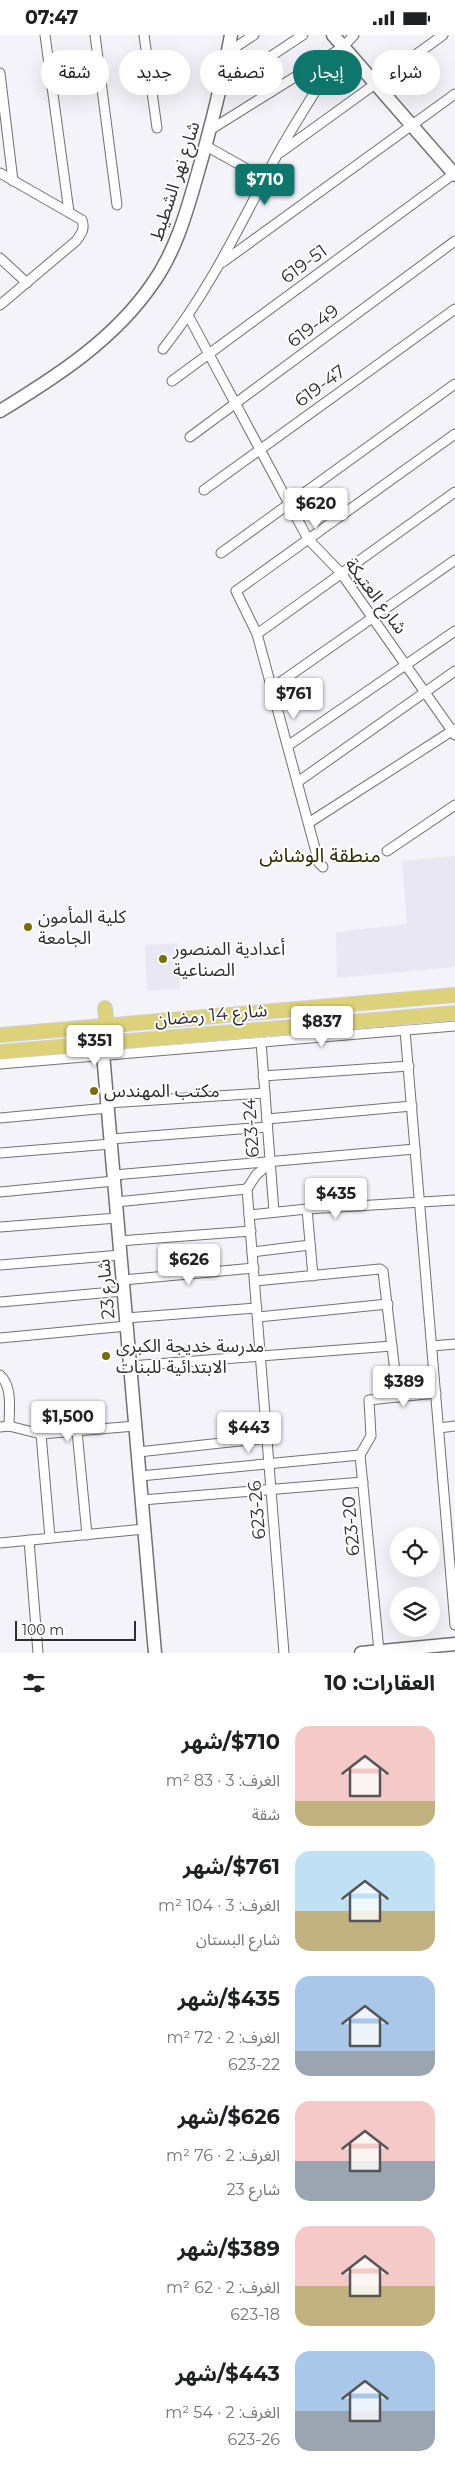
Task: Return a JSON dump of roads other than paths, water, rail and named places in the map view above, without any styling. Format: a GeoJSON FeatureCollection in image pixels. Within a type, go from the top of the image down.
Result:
{"type":"FeatureCollection","features":[{"type":"Feature","properties":{"kind":"main road","name":"شارع 14 رمضان"},"geometry":{"type":"LineString","coordinates":[[0,1035],[455,995]]}},
{"type":"Feature","properties":{"kind":"main road"},"geometry":{"type":"LineString","coordinates":[[105,1008],[107,1025]]}},
{"type":"Feature","properties":{"kind":"main road","name":"شارع 14 رمضان"},"geometry":{"type":"LineString","coordinates":[[0,1052],[34,1049],[103,1049],[187,1042],[455,1013]]}},
{"type":"Feature","properties":{"kind":"main road"},"geometry":{"type":"LineString","coordinates":[[7,1063],[34,1049]]}},
{"type":"Feature","properties":{"kind":"street"},"geometry":{"type":"LineString","coordinates":[[45,35],[47,50]]}},
{"type":"Feature","properties":{"kind":"street"},"geometry":{"type":"LineString","coordinates":[[95,35],[97,50]]}},
{"type":"Feature","properties":{"kind":"street"},"geometry":{"type":"LineString","coordinates":[[144,35],[157,128]]}},
{"type":"Feature","properties":{"kind":"street","name":"شارع نهر الشطيط"},"geometry":{"type":"LineString","coordinates":[[228,50],[231,35]]}},
{"type":"Feature","properties":{"kind":"street"},"geometry":{"type":"LineString","coordinates":[[231,50],[254,35]]}},
{"type":"Feature","properties":{"kind":"street"},"geometry":{"type":"LineString","coordinates":[[280,50],[303,35]]}},
{"type":"Feature","properties":{"kind":"street"},"geometry":{"type":"LineString","coordinates":[[333,35],[372,80]]}},
{"type":"Feature","properties":{"kind":"street"},"geometry":{"type":"LineString","coordinates":[[163,349],[189,317],[221,263],[278,155],[343,47],[354,35]]}},
{"type":"Feature","properties":{"kind":"street"},"geometry":{"type":"LineString","coordinates":[[422,50],[443,35]]}},
{"type":"Feature","properties":{"kind":"street"},"geometry":{"type":"LineString","coordinates":[[210,131],[343,47]]}},
{"type":"Feature","properties":{"kind":"street"},"geometry":{"type":"LineString","coordinates":[[0,73],[13,181]]}},
{"type":"Feature","properties":{"kind":"street"},"geometry":{"type":"LineString","coordinates":[[278,155],[372,87]]}},
{"type":"Feature","properties":{"kind":"street"},"geometry":{"type":"LineString","coordinates":[[221,263],[455,94]]}},
{"type":"Feature","properties":{"kind":"street"},"geometry":{"type":"LineString","coordinates":[[53,95],[69,212]]}},
{"type":"Feature","properties":{"kind":"street"},"geometry":{"type":"LineString","coordinates":[[103,95],[117,205]]}},
{"type":"Feature","properties":{"kind":"street","name":"شارع نهر الشطيط"},"geometry":{"type":"LineString","coordinates":[[0,411],[55,377],[86,353],[128,313],[153,283],[182,224],[206,146],[219,95]]}},
{"type":"Feature","properties":{"kind":"street"},"geometry":{"type":"LineString","coordinates":[[385,95],[455,174]]}},
{"type":"Feature","properties":{"kind":"street"},"geometry":{"type":"LineString","coordinates":[[206,146],[265,179]]}},
{"type":"Feature","properties":{"kind":"street"},"geometry":{"type":"LineString","coordinates":[[0,173],[82,220],[83,232],[76,241],[0,305]]}},
{"type":"Feature","properties":{"kind":"street","name":"619-51"},"geometry":{"type":"LineString","coordinates":[[172,381],[455,174]]}},
{"type":"Feature","properties":{"kind":"street","name":"619-49"},"geometry":{"type":"LineString","coordinates":[[190,437],[455,241]]}},
{"type":"Feature","properties":{"kind":"street"},"geometry":{"type":"LineString","coordinates":[[0,258],[27,283]]}},
{"type":"Feature","properties":{"kind":"street","name":"619-47"},"geometry":{"type":"LineString","coordinates":[[204,490],[455,309]]}},
{"type":"Feature","properties":{"kind":"street","name":"شارع العتيکة"},"geometry":{"type":"LineString","coordinates":[[189,317],[210,353],[288,505],[308,539],[341,573],[454,731]]}},
{"type":"Feature","properties":{"kind":"street"},"geometry":{"type":"LineString","coordinates":[[221,553],[455,384]]}},
{"type":"Feature","properties":{"kind":"street"},"geometry":{"type":"LineString","coordinates":[[323,867],[319,863],[299,781],[257,634],[236,591],[455,434]]}},
{"type":"Feature","properties":{"kind":"street"},"geometry":{"type":"LineString","coordinates":[[257,634],[455,492]]}},
{"type":"Feature","properties":{"kind":"street"},"geometry":{"type":"LineString","coordinates":[[272,688],[455,560]]}},
{"type":"Feature","properties":{"kind":"street"},"geometry":{"type":"LineString","coordinates":[[289,745],[455,631]]}},
{"type":"Feature","properties":{"kind":"street"},"geometry":{"type":"LineString","coordinates":[[299,781],[455,671]]}},
{"type":"Feature","properties":{"kind":"street"},"geometry":{"type":"LineString","coordinates":[[310,822],[454,731]]}},
{"type":"Feature","properties":{"kind":"street"},"geometry":{"type":"LineString","coordinates":[[388,851],[455,805]]}},
{"type":"Feature","properties":{"kind":"street"},"geometry":{"type":"LineString","coordinates":[[187,1042],[261,1041],[455,1025]]}},
{"type":"Feature","properties":{"kind":"street"},"geometry":{"type":"LineString","coordinates":[[405,1030],[439,1428],[450,1517],[455,1625]]}},
{"type":"Feature","properties":{"kind":"street","name":"623-24"},"geometry":{"type":"LineString","coordinates":[[261,1041],[274,1212]]}},
{"type":"Feature","properties":{"kind":"street"},"geometry":{"type":"LineString","coordinates":[[7,1063],[103,1049]]}},
{"type":"Feature","properties":{"kind":"street","name":"شارع 23"},"geometry":{"type":"LineString","coordinates":[[103,1049],[155,1653]]}},
{"type":"Feature","properties":{"kind":"street"},"geometry":{"type":"LineString","coordinates":[[263,1076],[408,1066]]}},
{"type":"Feature","properties":{"kind":"street"},"geometry":{"type":"LineString","coordinates":[[0,1118],[108,1105],[265,1093]]}},
{"type":"Feature","properties":{"kind":"street"},"geometry":{"type":"LineString","coordinates":[[0,1153],[412,1106]]}},
{"type":"Feature","properties":{"kind":"street"},"geometry":{"type":"LineString","coordinates":[[0,1191],[416,1149]]}},
{"type":"Feature","properties":{"kind":"street"},"geometry":{"type":"LineString","coordinates":[[116,1203],[248,1189],[256,1175],[270,1163]]}},
{"type":"Feature","properties":{"kind":"street","name":"623-26"},"geometry":{"type":"LineString","coordinates":[[248,1189],[284,1653]]}},
{"type":"Feature","properties":{"kind":"street"},"geometry":{"type":"LineString","coordinates":[[250,1215],[307,1209],[455,1200]]}},
{"type":"Feature","properties":{"kind":"street"},"geometry":{"type":"LineString","coordinates":[[307,1209],[313,1276]]}},
{"type":"Feature","properties":{"kind":"street"},"geometry":{"type":"LineString","coordinates":[[0,1227],[117,1218]]}},
{"type":"Feature","properties":{"kind":"street"},"geometry":{"type":"LineString","coordinates":[[119,1241],[251,1231]]}},
{"type":"Feature","properties":{"kind":"street"},"geometry":{"type":"LineString","coordinates":[[252,1252],[310,1245]]}},
{"type":"Feature","properties":{"kind":"street"},"geometry":{"type":"LineString","coordinates":[[0,1265],[121,1255]]}},
{"type":"Feature","properties":{"kind":"street"},"geometry":{"type":"LineString","coordinates":[[0,1302],[254,1268]]}},
{"type":"Feature","properties":{"kind":"street"},"geometry":{"type":"LineString","coordinates":[[255,1281],[380,1269],[385,1276],[398,1397]]}},
{"type":"Feature","properties":{"kind":"street"},"geometry":{"type":"LineString","coordinates":[[0,1338],[126,1322],[388,1304]]}},
{"type":"Feature","properties":{"kind":"street"},"geometry":{"type":"LineString","coordinates":[[432,1346],[455,1344]]}},
{"type":"Feature","properties":{"kind":"street"},"geometry":{"type":"LineString","coordinates":[[130,1366],[392,1345]]}},
{"type":"Feature","properties":{"kind":"street"},"geometry":{"type":"LineString","coordinates":[[0,1375],[9,1387],[4,1426],[41,1434],[135,1426]]}},
{"type":"Feature","properties":{"kind":"street"},"geometry":{"type":"LineString","coordinates":[[140,1476],[360,1455],[371,1436],[369,1400],[436,1393]]}},
{"type":"Feature","properties":{"kind":"street"},"geometry":{"type":"LineString","coordinates":[[439,1428],[455,1426]]}},
{"type":"Feature","properties":{"kind":"street"},"geometry":{"type":"LineString","coordinates":[[78,1431],[87,1535]]}},
{"type":"Feature","properties":{"kind":"street"},"geometry":{"type":"LineString","coordinates":[[41,1434],[50,1538]]}},
{"type":"Feature","properties":{"kind":"street"},"geometry":{"type":"LineString","coordinates":[[138,1452],[267,1438]]}},
{"type":"Feature","properties":{"kind":"street","name":"623-20"},"geometry":{"type":"LineString","coordinates":[[360,1455],[379,1651]]}},
{"type":"Feature","properties":{"kind":"street"},"geometry":{"type":"LineString","coordinates":[[142,1500],[363,1482]]}},
{"type":"Feature","properties":{"kind":"street"},"geometry":{"type":"LineString","coordinates":[[0,1543],[144,1529]]}},
{"type":"Feature","properties":{"kind":"street"},"geometry":{"type":"LineString","coordinates":[[29,1540],[38,1653]]}},
{"type":"Feature","properties":{"kind":"street"},"geometry":{"type":"LineString","coordinates":[[361,1653],[455,1644]]}},
{"type":"Feature","properties":{"kind":"place","name":"كلية المأمون الجامعة"},"geometry":{"type":"Point","coordinates":[28,927]}},
{"type":"Feature","properties":{"kind":"place","name":"أعدادية المنصور الصناعية"},"geometry":{"type":"Point","coordinates":[163,959]}},
{"type":"Feature","properties":{"kind":"place","name":"مكتب المهندس"},"geometry":{"type":"Point","coordinates":[94,1091]}},
{"type":"Feature","properties":{"kind":"place","name":"مدرسة خديجة الكبرى الابتدائية للبنات"},"geometry":{"type":"Point","coordinates":[106,1356]}},
{"type":"Feature","properties":{"kind":"district","name":"منطقة الوشاش"},"geometry":{"type":"Point","coordinates":[320,855]}}]}
